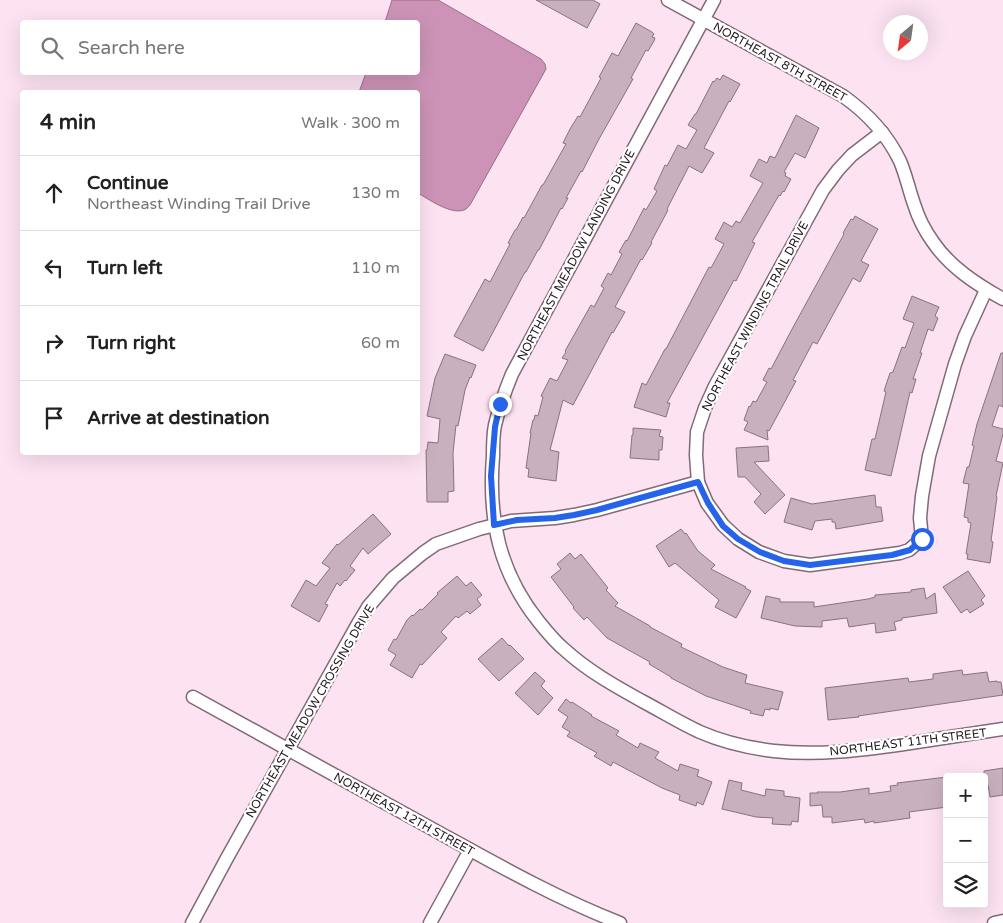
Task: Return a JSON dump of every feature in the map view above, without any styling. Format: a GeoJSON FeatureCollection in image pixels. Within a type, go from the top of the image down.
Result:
{"type":"FeatureCollection","features":[{"type":"Feature","properties":{"kind":"street","name":"NORTHEAST 8TH STREET"},"geometry":{"type":"LineString","coordinates":[[668,0],[843,96],[857,106],[882,132],[900,161],[914,205],[933,242],[964,275],[986,290],[1003,298]]}},
{"type":"Feature","properties":{"kind":"street","name":"NORTHEAST MEADOW LANDING DRIVE"},"geometry":{"type":"LineString","coordinates":[[494,525],[491,476],[495,427],[500,404],[512,374],[714,0]]}},
{"type":"Feature","properties":{"kind":"street","name":"NORTHEAST WINDING TRAIL DRIVE"},"geometry":{"type":"LineString","coordinates":[[882,132],[852,155],[823,190],[715,386],[705,408],[697,432],[698,482],[708,503],[723,526],[738,539],[760,552],[784,561],[810,565],[892,555],[910,550],[922,539],[920,518],[929,456],[955,364],[965,336],[986,290]]}},
{"type":"Feature","properties":{"kind":"street","name":"NORTHEAST MEADOW CROSSING DRIVE"},"geometry":{"type":"LineString","coordinates":[[192,923],[226,858],[368,607],[407,566],[436,544],[479,529],[517,520],[574,515],[698,482]]}},
{"type":"Feature","properties":{"kind":"street","name":"NORTHEAST 11TH STREET"},"geometry":{"type":"LineString","coordinates":[[494,525],[508,573],[517,590],[530,611],[563,650],[604,680],[701,732],[752,748],[798,753],[829,753],[1003,729]]}},
{"type":"Feature","properties":{"kind":"street","name":"NORTHEAST 12TH STREET"},"geometry":{"type":"LineString","coordinates":[[193,697],[548,892],[620,923]]}},
{"type":"Feature","properties":{"kind":"street"},"geometry":{"type":"LineString","coordinates":[[430,923],[470,850]]}},
{"type":"Feature","properties":{"kind":"street"},"geometry":{"type":"LineString","coordinates":[[994,923],[1003,921]]}},
{"type":"Feature","properties":{"kind":"shaded area"},"geometry":{"type":"Polygon","coordinates":[[[392,0],[438,0],[541,59],[545,64],[546,69],[467,209],[459,211],[446,208],[420,194],[420,90],[360,90],[365,75],[420,75],[420,20],[386,20],[392,0]]]}},
{"type":"Feature","properties":{"kind":"building"},"geometry":{"type":"Polygon","coordinates":[[[536,0],[593,0],[600,4],[587,28],[536,0]]]}},
{"type":"Feature","properties":{"kind":"building"},"geometry":{"type":"Polygon","coordinates":[[[636,23],[654,34],[652,37],[655,38],[654,41],[648,51],[646,50],[631,78],[633,79],[483,351],[454,336],[485,279],[490,282],[510,244],[508,243],[566,144],[563,143],[570,129],[578,116],[580,117],[612,53],[618,56],[636,23]]]}},
{"type":"Feature","properties":{"kind":"building"},"geometry":{"type":"Polygon","coordinates":[[[723,75],[740,84],[704,148],[714,153],[702,173],[689,166],[652,243],[641,259],[615,307],[625,312],[612,332],[573,405],[563,400],[550,450],[559,452],[556,481],[528,477],[529,469],[526,468],[530,433],[535,415],[538,416],[543,397],[541,396],[550,378],[557,381],[568,360],[562,358],[565,351],[591,305],[594,307],[604,288],[601,286],[608,273],[611,275],[622,254],[619,252],[627,241],[644,208],[646,210],[657,191],[654,189],[665,165],[667,166],[678,145],[686,149],[697,130],[688,125],[696,114],[713,81],[717,78],[720,80],[723,75]]]}},
{"type":"Feature","properties":{"kind":"building"},"geometry":{"type":"Polygon","coordinates":[[[796,115],[819,128],[805,158],[795,153],[784,172],[786,173],[785,176],[791,179],[784,192],[779,195],[752,242],[755,243],[736,281],[734,280],[667,403],[670,403],[666,417],[634,407],[642,383],[646,385],[709,267],[711,268],[724,244],[715,239],[724,222],[732,227],[736,221],[740,223],[763,183],[750,176],[759,159],[767,163],[770,156],[775,158],[796,115]]]}},
{"type":"Feature","properties":{"kind":"building"},"geometry":{"type":"Polygon","coordinates":[[[855,216],[878,229],[861,261],[869,265],[860,282],[853,278],[817,344],[813,342],[793,380],[796,381],[769,431],[767,430],[768,440],[744,430],[748,422],[744,420],[749,406],[753,401],[756,402],[767,382],[763,380],[769,368],[771,369],[843,233],[851,219],[853,220],[855,216]]]}},
{"type":"Feature","properties":{"kind":"building"},"geometry":{"type":"Polygon","coordinates":[[[912,296],[939,307],[935,316],[938,318],[933,331],[928,329],[920,353],[922,353],[913,379],[916,379],[912,393],[910,392],[891,476],[865,470],[872,439],[875,439],[886,392],[884,391],[890,373],[893,372],[902,347],[905,348],[914,323],[903,319],[912,296]]]}},
{"type":"Feature","properties":{"kind":"building"},"geometry":{"type":"Polygon","coordinates":[[[1001,353],[1003,353],[1003,407],[999,405],[992,426],[1003,429],[996,461],[1003,463],[996,496],[990,563],[967,559],[968,554],[966,554],[971,523],[968,522],[968,518],[964,517],[969,484],[963,483],[974,446],[972,445],[977,424],[1001,353]]]}},
{"type":"Feature","properties":{"kind":"building"},"geometry":{"type":"Polygon","coordinates":[[[445,354],[476,365],[465,390],[458,426],[456,425],[453,453],[454,491],[448,492],[448,502],[427,502],[426,450],[428,442],[438,443],[440,419],[427,416],[435,378],[445,354]]]}},
{"type":"Feature","properties":{"kind":"building"},"geometry":{"type":"Polygon","coordinates":[[[633,428],[661,430],[659,436],[663,437],[662,450],[659,450],[659,460],[630,458],[633,428]]]}},
{"type":"Feature","properties":{"kind":"building"},"geometry":{"type":"Polygon","coordinates":[[[768,446],[769,461],[754,462],[785,495],[765,514],[754,502],[761,494],[745,477],[738,477],[736,448],[768,446]]]}},
{"type":"Feature","properties":{"kind":"building"},"geometry":{"type":"Polygon","coordinates":[[[875,495],[876,507],[881,507],[883,521],[836,529],[835,522],[832,522],[832,519],[815,521],[812,530],[784,522],[791,498],[812,504],[875,495]]]}},
{"type":"Feature","properties":{"kind":"building"},"geometry":{"type":"Polygon","coordinates":[[[373,514],[391,534],[368,554],[363,548],[350,566],[355,570],[340,586],[337,583],[325,604],[328,605],[319,622],[291,606],[306,580],[316,586],[330,568],[322,563],[337,544],[373,514]]]}},
{"type":"Feature","properties":{"kind":"building"},"geometry":{"type":"Polygon","coordinates":[[[681,529],[686,533],[698,551],[715,565],[711,569],[751,591],[736,618],[715,607],[719,600],[675,563],[669,567],[656,546],[681,529]]]}},
{"type":"Feature","properties":{"kind":"building"},"geometry":{"type":"Polygon","coordinates":[[[570,553],[575,559],[581,554],[608,588],[606,590],[618,603],[615,606],[682,644],[681,647],[723,667],[747,675],[745,683],[783,692],[778,710],[765,709],[763,716],[706,696],[671,678],[649,664],[650,662],[607,638],[587,617],[584,620],[551,577],[561,569],[557,564],[570,553]]]}},
{"type":"Feature","properties":{"kind":"building"},"geometry":{"type":"Polygon","coordinates":[[[968,571],[985,596],[981,600],[984,604],[970,613],[967,609],[961,613],[943,587],[968,571]]]}},
{"type":"Feature","properties":{"kind":"building"},"geometry":{"type":"Polygon","coordinates":[[[457,576],[466,586],[471,582],[482,595],[477,599],[481,605],[470,614],[467,611],[458,618],[456,616],[441,632],[447,638],[422,665],[420,664],[412,678],[390,665],[396,655],[388,650],[407,620],[420,609],[422,610],[437,593],[457,576]]]}},
{"type":"Feature","properties":{"kind":"building"},"geometry":{"type":"Polygon","coordinates":[[[924,588],[926,599],[935,593],[937,613],[902,618],[902,620],[894,622],[896,630],[876,633],[875,623],[849,627],[847,618],[822,621],[822,627],[795,626],[761,618],[766,596],[780,599],[780,602],[814,602],[814,607],[868,599],[875,597],[875,595],[911,592],[911,590],[924,588]]]}},
{"type":"Feature","properties":{"kind":"building"},"geometry":{"type":"Polygon","coordinates":[[[502,638],[524,659],[499,681],[478,659],[502,638]]]}},
{"type":"Feature","properties":{"kind":"building"},"geometry":{"type":"Polygon","coordinates":[[[962,670],[963,675],[987,672],[989,682],[1001,682],[1003,695],[828,720],[825,688],[908,678],[909,682],[933,679],[933,674],[962,670]]]}},
{"type":"Feature","properties":{"kind":"building"},"geometry":{"type":"Polygon","coordinates":[[[535,672],[545,681],[541,686],[553,698],[538,715],[515,693],[535,672]]]}},
{"type":"Feature","properties":{"kind":"building"},"geometry":{"type":"Polygon","coordinates":[[[566,699],[591,716],[619,731],[616,735],[638,748],[640,743],[659,752],[655,758],[678,771],[680,764],[699,770],[697,776],[712,782],[703,805],[697,802],[696,806],[679,800],[680,795],[662,788],[613,762],[611,766],[594,756],[597,753],[567,736],[570,732],[562,727],[568,717],[558,710],[566,699]]]}},
{"type":"Feature","properties":{"kind":"building"},"geometry":{"type":"Polygon","coordinates":[[[1003,768],[1003,795],[990,797],[988,773],[984,773],[984,771],[1003,768]]]}},
{"type":"Feature","properties":{"kind":"building"},"geometry":{"type":"Polygon","coordinates":[[[943,777],[943,808],[909,812],[910,818],[874,823],[874,821],[865,823],[864,819],[832,823],[832,817],[823,817],[822,805],[810,806],[810,793],[840,792],[869,788],[869,794],[891,791],[890,786],[898,785],[897,783],[943,777]]]}},
{"type":"Feature","properties":{"kind":"building"},"geometry":{"type":"Polygon","coordinates":[[[729,780],[742,783],[741,790],[765,796],[766,789],[784,791],[784,796],[800,798],[798,822],[792,821],[791,825],[772,824],[773,818],[756,817],[722,809],[729,780]]]}},
{"type":"Feature","properties":{"kind":"route"},"geometry":{"type":"LineString","coordinates":[[500,404],[495,427],[491,476],[494,525],[511,520],[574,515],[698,482],[708,503],[723,526],[738,539],[760,552],[784,561],[810,565],[892,555],[910,550],[922,539]]}}]}
